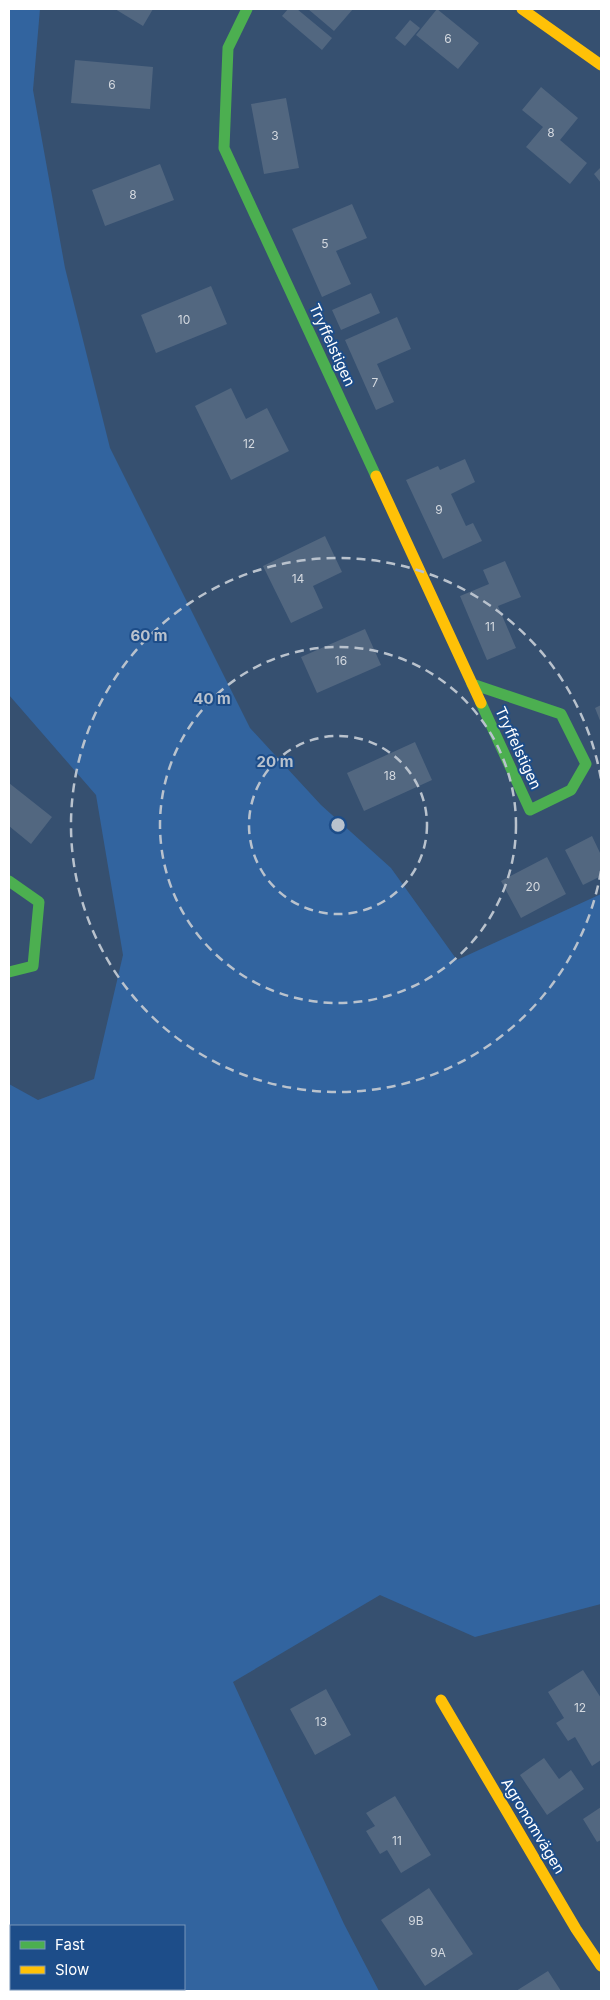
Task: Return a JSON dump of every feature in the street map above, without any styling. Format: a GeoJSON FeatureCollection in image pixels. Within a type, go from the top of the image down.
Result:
{"type":"FeatureCollection","features":[{"type":"Feature","properties":{"kind":"street","name":"Tryffelstigen"},"geometry":{"type":"LineString","coordinates":[[247,9],[228,48],[224,148],[530,810],[571,790],[586,764],[561,714],[472,684]]}},
{"type":"Feature","properties":{"kind":"street"},"geometry":{"type":"LineString","coordinates":[[522,9],[601,65]]}},
{"type":"Feature","properties":{"kind":"street"},"geometry":{"type":"LineString","coordinates":[[9,881],[39,902],[33,966],[9,972]]}},
{"type":"Feature","properties":{"kind":"street","name":"Agronomvägen"},"geometry":{"type":"LineString","coordinates":[[441,1700],[576,1929],[601,1966]]}},
{"type":"Feature","properties":{"kind":"shaded area"},"geometry":{"type":"Polygon","coordinates":[[[9,9],[40,9],[33,90],[65,268],[110,448],[250,728],[321,805],[391,868],[457,960],[601,894],[601,1604],[475,1637],[380,1595],[233,1682],[344,1924],[379,1991],[9,1991],[9,1084],[38,1100],[94,1079],[123,955],[96,795],[9,695],[9,9]]]}},
{"type":"Feature","properties":{"kind":"building"},"geometry":{"type":"Polygon","coordinates":[[[115,9],[153,9],[143,26],[115,9]]]}},
{"type":"Feature","properties":{"kind":"building"},"geometry":{"type":"Polygon","coordinates":[[[288,9],[297,9],[332,38],[322,50],[282,16],[288,9]]]}},
{"type":"Feature","properties":{"kind":"building"},"geometry":{"type":"Polygon","coordinates":[[[308,9],[353,9],[334,31],[308,9]]]}},
{"type":"Feature","properties":{"kind":"building"},"geometry":{"type":"Polygon","coordinates":[[[437,9],[479,43],[458,69],[416,35],[437,9]]]}},
{"type":"Feature","properties":{"kind":"building"},"geometry":{"type":"Polygon","coordinates":[[[410,20],[420,28],[405,46],[395,38],[410,20]]]}},
{"type":"Feature","properties":{"kind":"building"},"geometry":{"type":"Polygon","coordinates":[[[75,60],[153,67],[150,109],[71,103],[75,60]]]}},
{"type":"Feature","properties":{"kind":"building"},"geometry":{"type":"Polygon","coordinates":[[[541,87],[578,118],[560,140],[587,163],[570,184],[526,147],[543,127],[522,110],[541,87]]]}},
{"type":"Feature","properties":{"kind":"building"},"geometry":{"type":"Polygon","coordinates":[[[286,98],[299,168],[264,174],[251,104],[286,98]]]}},
{"type":"Feature","properties":{"kind":"building"},"geometry":{"type":"Polygon","coordinates":[[[160,164],[174,200],[105,226],[92,190],[160,164]]]}},
{"type":"Feature","properties":{"kind":"building"},"geometry":{"type":"Polygon","coordinates":[[[601,167],[601,183],[594,174],[601,167]]]}},
{"type":"Feature","properties":{"kind":"building"},"geometry":{"type":"Polygon","coordinates":[[[352,204],[367,238],[336,251],[351,284],[322,297],[292,229],[352,204]]]}},
{"type":"Feature","properties":{"kind":"building"},"geometry":{"type":"Polygon","coordinates":[[[211,286],[227,324],[156,353],[141,315],[211,286]]]}},
{"type":"Feature","properties":{"kind":"building"},"geometry":{"type":"Polygon","coordinates":[[[371,293],[380,313],[341,330],[332,310],[371,293]]]}},
{"type":"Feature","properties":{"kind":"building"},"geometry":{"type":"Polygon","coordinates":[[[397,317],[411,349],[377,364],[394,402],[376,410],[345,340],[397,317]]]}},
{"type":"Feature","properties":{"kind":"building"},"geometry":{"type":"Polygon","coordinates":[[[231,388],[246,419],[267,408],[289,451],[231,480],[195,406],[231,388]]]}},
{"type":"Feature","properties":{"kind":"building"},"geometry":{"type":"Polygon","coordinates":[[[465,459],[475,482],[451,494],[466,526],[473,523],[482,541],[443,559],[406,480],[438,466],[440,470],[465,459]]]}},
{"type":"Feature","properties":{"kind":"building"},"geometry":{"type":"Polygon","coordinates":[[[325,536],[342,572],[313,586],[323,608],[291,623],[263,566],[325,536]]]}},
{"type":"Feature","properties":{"kind":"building"},"geometry":{"type":"Polygon","coordinates":[[[505,561],[521,597],[498,606],[516,648],[487,660],[460,596],[489,584],[483,570],[505,561]]]}},
{"type":"Feature","properties":{"kind":"building"},"geometry":{"type":"Polygon","coordinates":[[[365,629],[381,665],[317,693],[301,657],[365,629]]]}},
{"type":"Feature","properties":{"kind":"building"},"geometry":{"type":"Polygon","coordinates":[[[601,705],[601,723],[595,708],[601,705]]]}},
{"type":"Feature","properties":{"kind":"building"},"geometry":{"type":"Polygon","coordinates":[[[415,742],[432,780],[364,811],[347,773],[415,742]]]}},
{"type":"Feature","properties":{"kind":"building"},"geometry":{"type":"Polygon","coordinates":[[[9,783],[52,817],[31,844],[9,826],[9,783]]]}},
{"type":"Feature","properties":{"kind":"building"},"geometry":{"type":"Polygon","coordinates":[[[592,836],[601,855],[601,876],[583,885],[565,850],[592,836]]]}},
{"type":"Feature","properties":{"kind":"building"},"geometry":{"type":"Polygon","coordinates":[[[547,857],[566,894],[521,918],[501,881],[547,857]]]}},
{"type":"Feature","properties":{"kind":"building"},"geometry":{"type":"Polygon","coordinates":[[[583,1670],[601,1698],[601,1760],[592,1766],[575,1737],[568,1741],[556,1723],[564,1718],[548,1692],[583,1670]]]}},
{"type":"Feature","properties":{"kind":"building"},"geometry":{"type":"Polygon","coordinates":[[[326,1689],[351,1735],[315,1755],[290,1709],[326,1689]]]}},
{"type":"Feature","properties":{"kind":"building"},"geometry":{"type":"Polygon","coordinates":[[[544,1758],[559,1779],[571,1770],[584,1789],[547,1815],[520,1775],[544,1758]]]}},
{"type":"Feature","properties":{"kind":"building"},"geometry":{"type":"Polygon","coordinates":[[[395,1796],[431,1855],[401,1873],[387,1850],[380,1854],[366,1831],[375,1826],[366,1813],[395,1796]]]}},
{"type":"Feature","properties":{"kind":"building"},"geometry":{"type":"Polygon","coordinates":[[[601,1807],[601,1840],[597,1842],[583,1819],[601,1807]]]}},
{"type":"Feature","properties":{"kind":"building"},"geometry":{"type":"Polygon","coordinates":[[[429,1888],[473,1954],[425,1986],[381,1920],[429,1888]]]}},
{"type":"Feature","properties":{"kind":"building"},"geometry":{"type":"Polygon","coordinates":[[[548,1971],[561,1991],[516,1991],[548,1971]]]}},
{"type":"Feature","properties":{"kind":"traffic: fast"},"geometry":{"type":"LineString","coordinates":[[247,9],[228,48],[224,148],[376,476]]}},
{"type":"Feature","properties":{"kind":"traffic: fast"},"geometry":{"type":"LineString","coordinates":[[472,684],[561,714],[586,764],[571,790],[530,810],[481,703]]}},
{"type":"Feature","properties":{"kind":"traffic: fast"},"geometry":{"type":"LineString","coordinates":[[9,881],[39,902],[33,966],[9,972]]}},
{"type":"Feature","properties":{"kind":"traffic: slow"},"geometry":{"type":"LineString","coordinates":[[522,9],[601,65]]}},
{"type":"Feature","properties":{"kind":"traffic: slow"},"geometry":{"type":"LineString","coordinates":[[376,476],[481,703]]}},
{"type":"Feature","properties":{"kind":"traffic: slow"},"geometry":{"type":"LineString","coordinates":[[441,1700],[576,1929],[601,1966]]}}]}
